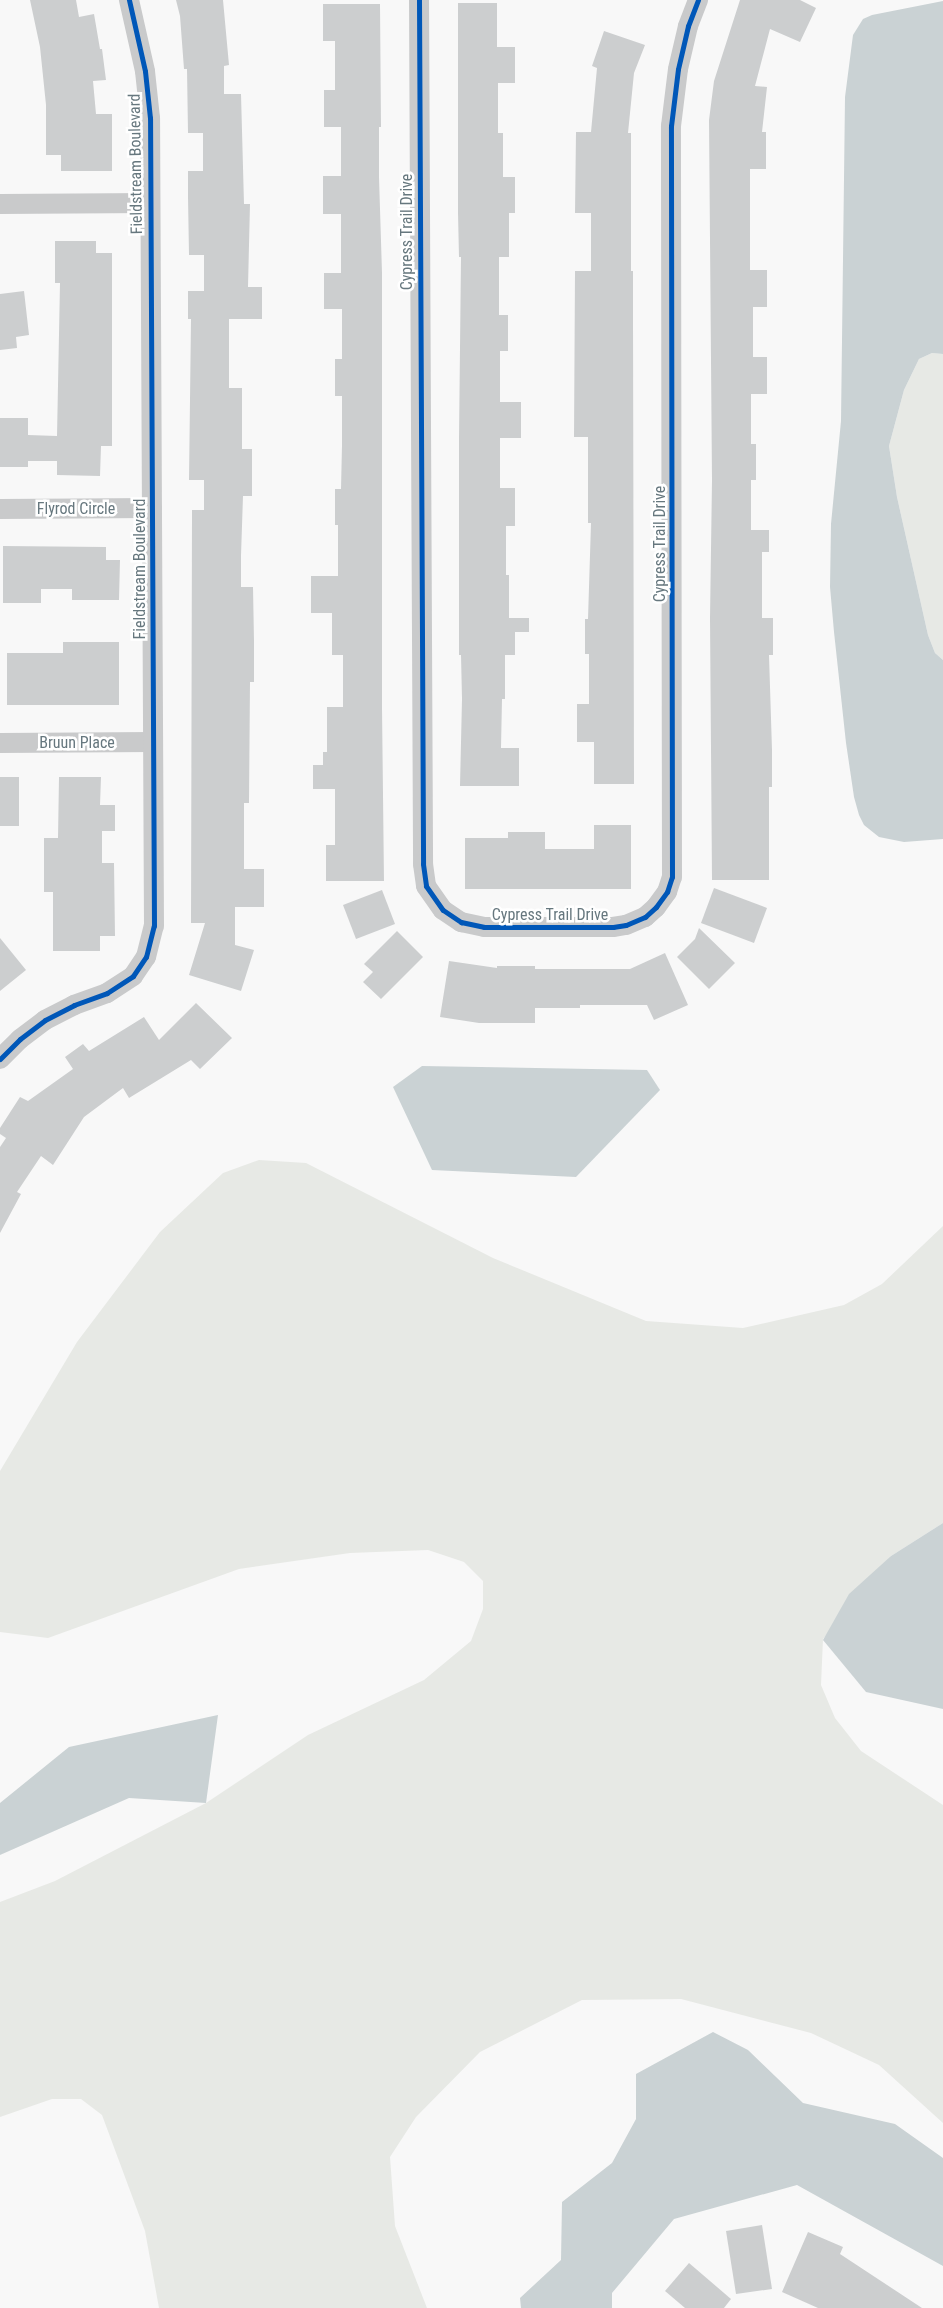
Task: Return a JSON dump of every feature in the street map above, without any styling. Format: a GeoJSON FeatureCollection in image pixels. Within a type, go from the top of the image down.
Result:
{"type":"FeatureCollection","features":[{"type":"Feature","properties":{"kind":"street","name":"Fieldstream Boulevard"},"geometry":{"type":"LineString","coordinates":[[0,1059],[20,1039],[45,1020],[74,1005],[107,993],[126,982],[138,970],[146,957],[154,926],[148,92],[143,58],[129,0]]}},
{"type":"Feature","properties":{"kind":"street","name":"Cypress Trail Drive"},"geometry":{"type":"LineString","coordinates":[[419,0],[423,864],[426,886],[443,910],[461,922],[484,927],[613,927],[626,925],[645,917],[656,907],[666,892],[672,877],[671,126],[678,69],[688,26],[698,0]]}},
{"type":"Feature","properties":{"kind":"street"},"geometry":{"type":"LineString","coordinates":[[0,204],[150,204]]}},
{"type":"Feature","properties":{"kind":"street","name":"Flyrod Circle"},"geometry":{"type":"LineString","coordinates":[[0,509],[152,508]]}},
{"type":"Feature","properties":{"kind":"street","name":"Bruun Place"},"geometry":{"type":"LineString","coordinates":[[0,743],[153,742]]}},
{"type":"Feature","properties":{"kind":"shaded area"},"geometry":{"type":"Polygon","coordinates":[[[943,1],[943,354],[932,353],[919,359],[904,390],[889,446],[897,497],[928,635],[935,653],[943,660],[943,839],[904,842],[879,837],[864,825],[859,815],[854,797],[846,743],[830,587],[831,524],[841,421],[845,97],[853,35],[863,19],[872,15],[943,1]]]}},
{"type":"Feature","properties":{"kind":"shaded area"},"geometry":{"type":"Polygon","coordinates":[[[932,353],[943,354],[943,660],[935,653],[928,635],[897,497],[889,446],[904,390],[919,359],[932,353]]]}},
{"type":"Feature","properties":{"kind":"shaded area"},"geometry":{"type":"Polygon","coordinates":[[[422,1066],[647,1070],[660,1090],[576,1177],[432,1170],[393,1087],[422,1066]]]}},
{"type":"Feature","properties":{"kind":"shaded area"},"geometry":{"type":"Polygon","coordinates":[[[259,1160],[306,1163],[493,1258],[646,1321],[743,1328],[844,1305],[882,1284],[943,1226],[943,1523],[891,1556],[823,1639],[821,1685],[835,1718],[861,1751],[943,1805],[943,2123],[879,2065],[811,2033],[681,1999],[582,2000],[480,2052],[416,2117],[390,2157],[395,2226],[427,2308],[159,2308],[145,2231],[102,2115],[81,2099],[52,2099],[0,2117],[0,1902],[55,1881],[206,1803],[308,1735],[424,1680],[471,1641],[483,1609],[483,1581],[464,1562],[428,1550],[350,1553],[239,1569],[48,1638],[0,1632],[0,1471],[77,1342],[160,1232],[223,1173],[259,1160]]]}},
{"type":"Feature","properties":{"kind":"shaded area"},"geometry":{"type":"Polygon","coordinates":[[[943,1523],[943,1709],[866,1692],[823,1640],[849,1594],[891,1556],[943,1523]]]}},
{"type":"Feature","properties":{"kind":"shaded area"},"geometry":{"type":"Polygon","coordinates":[[[218,1715],[206,1803],[129,1798],[0,1855],[0,1803],[69,1747],[218,1715]]]}},
{"type":"Feature","properties":{"kind":"shaded area"},"geometry":{"type":"Polygon","coordinates":[[[713,2032],[748,2050],[803,2103],[895,2124],[943,2158],[943,2266],[797,2185],[674,2219],[612,2293],[612,2308],[521,2308],[520,2298],[561,2260],[562,2202],[612,2163],[636,2119],[636,2074],[713,2032]]]}},
{"type":"Feature","properties":{"kind":"building"},"geometry":{"type":"Polygon","coordinates":[[[30,0],[76,0],[79,17],[94,14],[100,49],[102,49],[106,80],[93,81],[96,114],[112,114],[112,171],[61,171],[61,155],[46,155],[46,105],[40,47],[30,0]]]}},
{"type":"Feature","properties":{"kind":"building"},"geometry":{"type":"Polygon","coordinates":[[[176,0],[223,0],[229,65],[224,66],[224,94],[241,94],[244,204],[250,204],[248,287],[262,287],[262,319],[229,319],[229,388],[242,388],[242,449],[252,449],[252,496],[243,496],[241,556],[241,587],[253,587],[254,641],[254,682],[250,682],[249,803],[244,803],[244,869],[264,869],[264,907],[235,907],[235,945],[254,950],[241,991],[189,975],[205,923],[191,923],[192,510],[204,510],[204,480],[189,480],[191,319],[188,319],[188,291],[204,291],[204,255],[189,255],[188,197],[188,171],[203,171],[203,133],[188,133],[187,69],[184,69],[180,16],[176,0]]]}},
{"type":"Feature","properties":{"kind":"building"},"geometry":{"type":"Polygon","coordinates":[[[740,0],[800,0],[816,8],[800,42],[770,29],[755,86],[767,87],[762,132],[766,132],[766,169],[750,169],[750,270],[767,270],[767,307],[753,307],[753,357],[767,357],[767,394],[751,394],[751,444],[756,444],[756,480],[751,480],[751,530],[769,530],[769,552],[762,552],[762,618],[773,618],[773,655],[769,655],[772,787],[769,787],[769,880],[712,880],[710,618],[712,480],[709,120],[714,81],[740,0]]]}},
{"type":"Feature","properties":{"kind":"building"},"geometry":{"type":"Polygon","coordinates":[[[458,3],[497,3],[497,47],[515,47],[515,83],[498,83],[498,133],[503,133],[503,177],[515,177],[515,213],[509,213],[509,257],[499,257],[499,315],[508,315],[508,351],[500,351],[500,402],[521,402],[521,438],[500,438],[500,488],[515,488],[515,526],[506,526],[506,575],[509,575],[509,618],[529,618],[529,632],[515,632],[515,655],[505,655],[505,699],[502,699],[501,748],[519,748],[519,786],[460,786],[462,699],[461,655],[459,655],[461,257],[459,257],[458,213],[458,3]]]}},
{"type":"Feature","properties":{"kind":"building"},"geometry":{"type":"Polygon","coordinates":[[[323,4],[380,4],[381,127],[379,127],[379,177],[382,273],[384,881],[326,881],[326,845],[335,845],[335,789],[313,789],[313,765],[323,765],[323,752],[327,752],[327,707],[343,707],[343,655],[332,655],[332,613],[311,613],[311,576],[338,576],[338,525],[335,525],[335,489],[341,489],[342,445],[342,396],[335,396],[335,359],[342,359],[342,309],[324,309],[324,273],[341,273],[341,214],[323,214],[323,176],[341,176],[341,127],[324,127],[324,90],[335,90],[335,41],[323,41],[323,4]]]}},
{"type":"Feature","properties":{"kind":"building"},"geometry":{"type":"Polygon","coordinates":[[[604,31],[645,45],[634,73],[628,133],[631,133],[631,271],[633,271],[634,784],[594,784],[594,742],[577,742],[577,704],[589,704],[589,654],[585,654],[585,619],[588,619],[591,523],[588,523],[588,437],[574,437],[575,271],[591,271],[591,213],[575,213],[576,132],[591,132],[597,68],[592,66],[604,31]]]}},
{"type":"Feature","properties":{"kind":"building"},"geometry":{"type":"Polygon","coordinates":[[[55,241],[96,241],[96,253],[112,253],[112,446],[101,446],[100,476],[57,475],[57,461],[28,461],[28,467],[0,467],[0,418],[28,418],[28,435],[57,436],[60,283],[55,283],[55,241]]]}},
{"type":"Feature","properties":{"kind":"building"},"geometry":{"type":"Polygon","coordinates":[[[24,291],[29,335],[16,337],[17,348],[0,350],[0,294],[24,291]]]}},
{"type":"Feature","properties":{"kind":"building"},"geometry":{"type":"Polygon","coordinates":[[[3,546],[106,547],[106,560],[120,560],[119,600],[72,600],[72,589],[41,589],[41,603],[3,603],[3,546]]]}},
{"type":"Feature","properties":{"kind":"building"},"geometry":{"type":"Polygon","coordinates":[[[63,642],[119,642],[119,705],[7,705],[7,653],[63,653],[63,642]]]}},
{"type":"Feature","properties":{"kind":"building"},"geometry":{"type":"Polygon","coordinates":[[[0,777],[19,777],[19,826],[0,826],[0,777]]]}},
{"type":"Feature","properties":{"kind":"building"},"geometry":{"type":"Polygon","coordinates":[[[59,777],[101,777],[100,805],[115,805],[115,831],[102,831],[102,863],[114,863],[115,936],[100,936],[100,951],[53,951],[53,892],[44,892],[44,838],[58,838],[59,777]]]}},
{"type":"Feature","properties":{"kind":"building"},"geometry":{"type":"Polygon","coordinates":[[[594,825],[631,825],[631,889],[465,889],[465,838],[508,838],[508,832],[545,832],[545,849],[594,849],[594,825]]]}},
{"type":"Feature","properties":{"kind":"building"},"geometry":{"type":"Polygon","coordinates":[[[714,888],[767,908],[754,943],[701,923],[714,888]]]}},
{"type":"Feature","properties":{"kind":"building"},"geometry":{"type":"Polygon","coordinates":[[[382,890],[395,924],[356,939],[343,905],[382,890]]]}},
{"type":"Feature","properties":{"kind":"building"},"geometry":{"type":"Polygon","coordinates":[[[699,928],[735,963],[709,989],[677,957],[695,939],[699,928]]]}},
{"type":"Feature","properties":{"kind":"building"},"geometry":{"type":"Polygon","coordinates":[[[397,931],[423,957],[381,999],[363,982],[373,972],[364,964],[397,931]]]}},
{"type":"Feature","properties":{"kind":"building"},"geometry":{"type":"Polygon","coordinates":[[[0,938],[26,970],[0,991],[0,938]]]}},
{"type":"Feature","properties":{"kind":"building"},"geometry":{"type":"Polygon","coordinates":[[[665,953],[688,1005],[654,1020],[647,1005],[580,1005],[580,1008],[535,1008],[535,1023],[479,1023],[440,1017],[449,961],[497,968],[497,966],[535,966],[535,969],[630,969],[665,953]]]}},
{"type":"Feature","properties":{"kind":"building"},"geometry":{"type":"Polygon","coordinates":[[[196,1003],[232,1038],[200,1069],[191,1060],[129,1098],[123,1088],[84,1117],[53,1165],[41,1156],[17,1192],[21,1194],[0,1233],[0,1147],[6,1138],[0,1134],[0,1128],[20,1097],[28,1101],[73,1069],[65,1057],[83,1044],[89,1051],[144,1017],[159,1040],[196,1003]]]}},
{"type":"Feature","properties":{"kind":"building"},"geometry":{"type":"Polygon","coordinates":[[[762,2225],[772,2289],[736,2294],[726,2231],[762,2225]]]}},
{"type":"Feature","properties":{"kind":"building"},"geometry":{"type":"Polygon","coordinates":[[[808,2232],[843,2247],[840,2254],[922,2308],[818,2308],[782,2292],[808,2232]]]}},
{"type":"Feature","properties":{"kind":"building"},"geometry":{"type":"Polygon","coordinates":[[[689,2263],[731,2299],[724,2308],[685,2308],[665,2291],[689,2263]]]}},
{"type":"Feature","properties":{"kind":"cycle path"},"geometry":{"type":"LineString","coordinates":[[0,1059],[20,1039],[45,1020],[74,1005],[107,993],[133,976],[146,957],[154,926],[150,118],[145,71],[129,0]]}},
{"type":"Feature","properties":{"kind":"cycle path"},"geometry":{"type":"LineString","coordinates":[[419,0],[423,864],[426,886],[443,910],[461,922],[484,927],[613,927],[626,925],[645,917],[656,907],[667,892],[672,877],[671,126],[678,69],[688,26],[698,0]]}}]}
